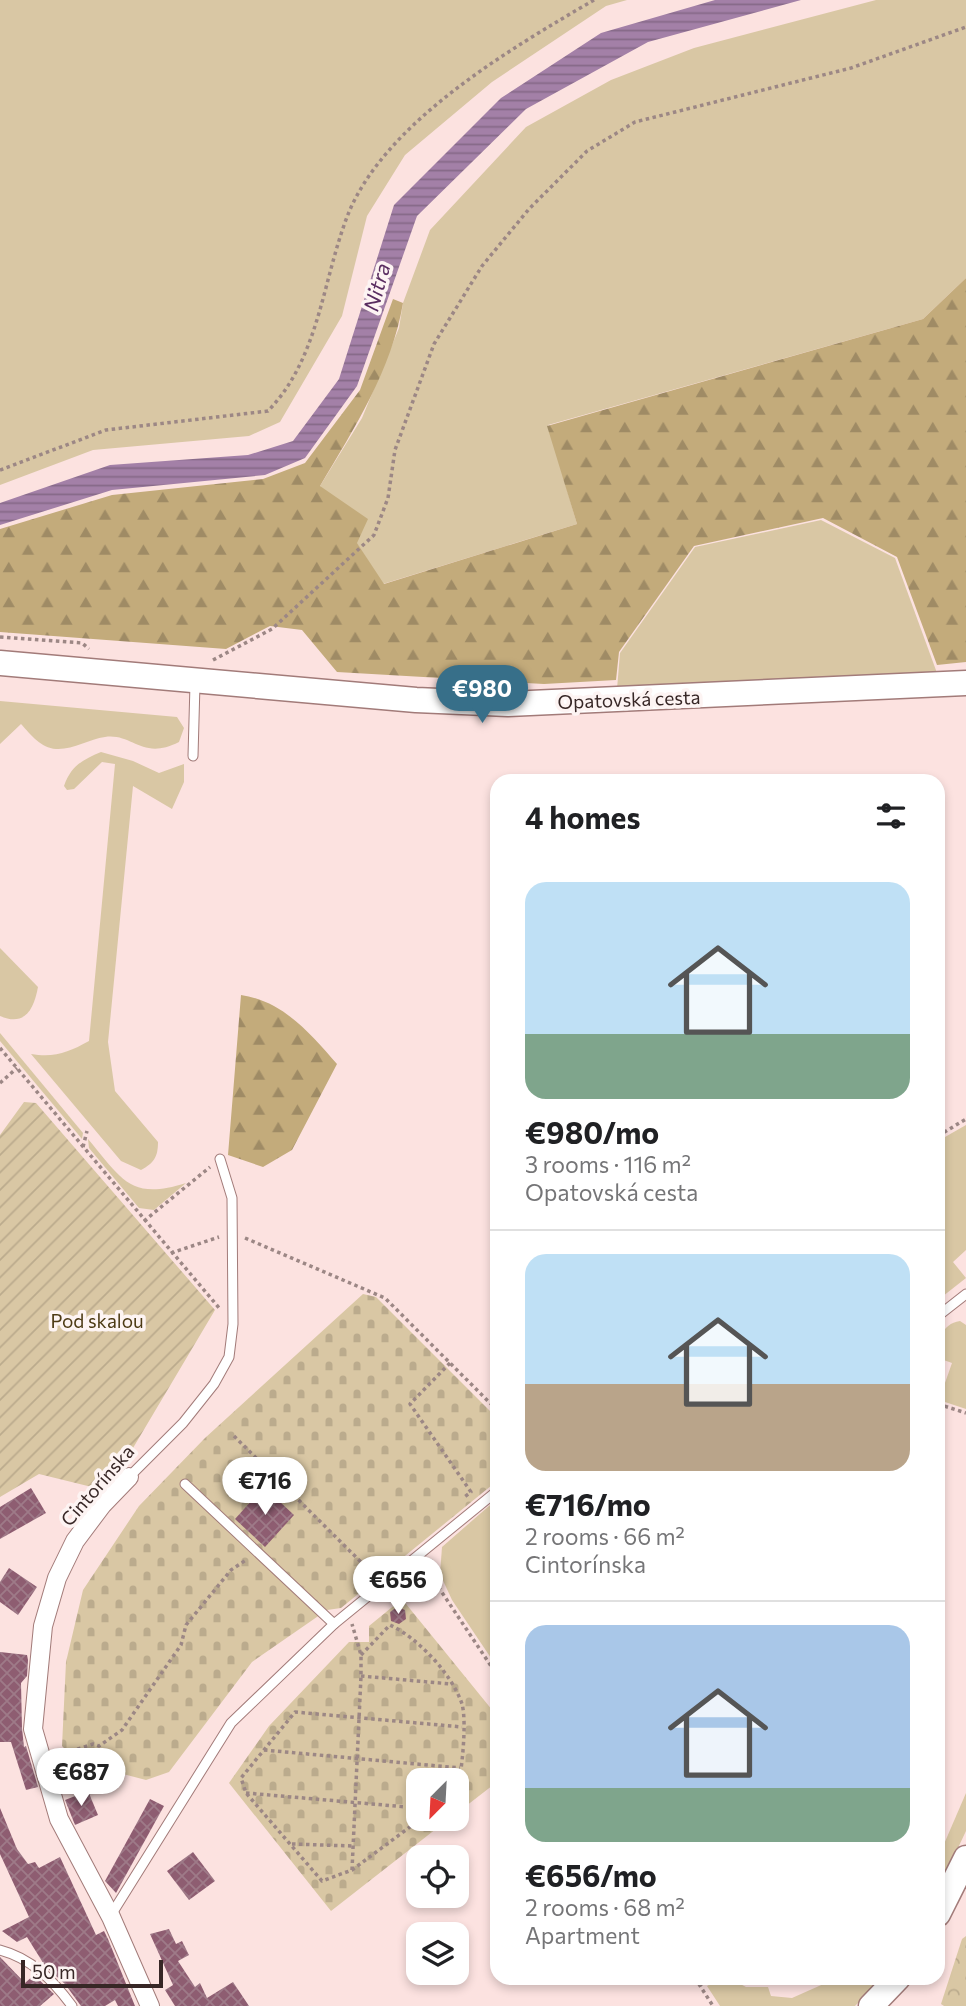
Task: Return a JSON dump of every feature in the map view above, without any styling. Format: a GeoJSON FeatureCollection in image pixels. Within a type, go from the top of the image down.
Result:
{"type":"FeatureCollection","features":[{"type":"Feature","properties":{"kind":"street","name":"Opatovská cesta"},"geometry":{"type":"LineString","coordinates":[[0,663],[416,700],[508,704],[966,684]]}},
{"type":"Feature","properties":{"kind":"street","name":"Cintorínska"},"geometry":{"type":"LineString","coordinates":[[130,1477],[102,1505],[75,1541],[57,1578],[43,1626],[33,1729],[59,1819],[111,1917],[150,2006]]}},
{"type":"Feature","properties":{"kind":"street"},"geometry":{"type":"LineString","coordinates":[[945,1900],[966,1857]]}},
{"type":"Feature","properties":{"kind":"street"},"geometry":{"type":"LineString","coordinates":[[871,2006],[891,1985]]}},
{"type":"Feature","properties":{"kind":"lane"},"geometry":{"type":"LineString","coordinates":[[193,756],[195,680]]}},
{"type":"Feature","properties":{"kind":"lane","name":"Cintorínska"},"geometry":{"type":"LineString","coordinates":[[130,1477],[183,1423],[214,1384],[229,1357],[233,1324],[232,1198],[219,1159]]}},
{"type":"Feature","properties":{"kind":"lane"},"geometry":{"type":"LineString","coordinates":[[945,1310],[966,1294]]}},
{"type":"Feature","properties":{"kind":"lane"},"geometry":{"type":"LineString","coordinates":[[185,1484],[334,1624]]}},
{"type":"Feature","properties":{"kind":"lane"},"geometry":{"type":"LineString","coordinates":[[111,1917],[231,1723],[334,1624],[490,1498]]}},
{"type":"Feature","properties":{"kind":"lane"},"geometry":{"type":"LineString","coordinates":[[0,1950],[22,1955],[60,1990],[72,2006]]}},
{"type":"Feature","properties":{"kind":"path"},"geometry":{"type":"LineString","coordinates":[[0,470],[106,430],[268,411],[288,390],[318,322],[347,216],[377,163],[439,102],[524,40],[594,0]]}},
{"type":"Feature","properties":{"kind":"path"},"geometry":{"type":"LineString","coordinates":[[195,680],[218,655],[272,629],[374,535],[388,498],[395,450],[434,344],[482,266],[529,209],[587,150],[635,122],[851,68],[966,27]]}},
{"type":"Feature","properties":{"kind":"path"},"geometry":{"type":"LineString","coordinates":[[0,1048],[144,1222],[233,1324]]}},
{"type":"Feature","properties":{"kind":"path"},"geometry":{"type":"LineString","coordinates":[[0,1083],[17,1068]]}},
{"type":"Feature","properties":{"kind":"path"},"geometry":{"type":"LineString","coordinates":[[945,1132],[966,1119]]}},
{"type":"Feature","properties":{"kind":"path"},"geometry":{"type":"LineString","coordinates":[[83,1147],[87,1131]]}},
{"type":"Feature","properties":{"kind":"path"},"geometry":{"type":"LineString","coordinates":[[144,1222],[219,1159]]}},
{"type":"Feature","properties":{"kind":"path"},"geometry":{"type":"LineString","coordinates":[[171,1253],[232,1232],[385,1298],[490,1403]]}},
{"type":"Feature","properties":{"kind":"path"},"geometry":{"type":"LineString","coordinates":[[450,1363],[411,1404],[471,1492]]}},
{"type":"Feature","properties":{"kind":"path"},"geometry":{"type":"LineString","coordinates":[[945,1406],[966,1413]]}},
{"type":"Feature","properties":{"kind":"path"},"geometry":{"type":"LineString","coordinates":[[234,1436],[373,1574]]}},
{"type":"Feature","properties":{"kind":"path"},"geometry":{"type":"LineString","coordinates":[[428,1548],[437,1585],[490,1664]]}},
{"type":"Feature","properties":{"kind":"path"},"geometry":{"type":"LineString","coordinates":[[69,1757],[72,1751],[93,1744],[99,1746],[122,1730],[181,1645],[186,1625],[231,1570],[239,1567],[249,1556]]}},
{"type":"Feature","properties":{"kind":"path"},"geometry":{"type":"LineString","coordinates":[[349,1612],[360,1655],[361,1675],[352,1870]]}},
{"type":"Feature","properties":{"kind":"path"},"geometry":{"type":"LineString","coordinates":[[262,1750],[460,1768],[463,1706],[453,1684],[408,1633],[390,1625],[360,1655]]}},
{"type":"Feature","properties":{"kind":"path"},"geometry":{"type":"LineString","coordinates":[[361,1675],[453,1684]]}},
{"type":"Feature","properties":{"kind":"path"},"geometry":{"type":"LineString","coordinates":[[406,1830],[352,1870],[322,1881],[246,1793],[241,1778],[295,1712],[462,1727]]}},
{"type":"Feature","properties":{"kind":"path"},"geometry":{"type":"LineString","coordinates":[[246,1793],[406,1807]]}},
{"type":"Feature","properties":{"kind":"path"},"geometry":{"type":"LineString","coordinates":[[291,1844],[353,1846]]}},
{"type":"Feature","properties":{"kind":"path"},"geometry":{"type":"LineString","coordinates":[[701,1985],[713,2006]]}},
{"type":"Feature","properties":{"kind":"green space"},"geometry":{"type":"Polygon","coordinates":[[[0,0],[627,0],[606,6],[492,82],[405,155],[367,216],[342,316],[280,422],[249,436],[93,450],[0,485],[0,0]]]}},
{"type":"Feature","properties":{"kind":"green space"},"geometry":{"type":"Polygon","coordinates":[[[876,0],[966,0],[966,278],[923,319],[548,425],[577,524],[383,584],[320,486],[362,418],[399,328],[403,303],[430,230],[526,127],[611,80],[694,48],[876,0]]]}},
{"type":"Feature","properties":{"kind":"green space"},"geometry":{"type":"Polygon","coordinates":[[[966,278],[966,662],[937,665],[897,557],[823,518],[694,546],[619,652],[616,680],[544,684],[337,672],[302,630],[270,626],[226,649],[0,632],[0,529],[112,495],[263,479],[305,463],[360,390],[393,299],[403,303],[398,327],[381,375],[320,486],[368,519],[357,543],[384,584],[577,524],[547,426],[923,319],[966,278]]]}},
{"type":"Feature","properties":{"kind":"green space"},"geometry":{"type":"Polygon","coordinates":[[[821,520],[895,558],[937,673],[617,689],[620,653],[695,547],[821,520]]]}},
{"type":"Feature","properties":{"kind":"green space"},"geometry":{"type":"Polygon","coordinates":[[[0,701],[177,717],[184,728],[179,742],[156,749],[115,737],[105,737],[69,748],[56,749],[37,740],[21,724],[0,744],[0,701]]]}},
{"type":"Feature","properties":{"kind":"green space"},"geometry":{"type":"Polygon","coordinates":[[[101,752],[133,761],[159,773],[184,764],[184,782],[172,809],[133,786],[108,1042],[115,1091],[158,1142],[154,1159],[141,1170],[121,1161],[31,1054],[61,1053],[89,1041],[115,764],[102,762],[74,789],[67,790],[64,786],[78,764],[101,752]]]}},
{"type":"Feature","properties":{"kind":"green space"},"geometry":{"type":"Polygon","coordinates":[[[0,948],[38,987],[31,1009],[16,1019],[0,1016],[0,948]]]}},
{"type":"Feature","properties":{"kind":"green space"},"geometry":{"type":"Polygon","coordinates":[[[241,995],[270,1004],[295,1020],[337,1064],[292,1150],[263,1167],[228,1155],[241,995]]]}},
{"type":"Feature","properties":{"kind":"green space"},"geometry":{"type":"Polygon","coordinates":[[[0,1033],[83,1133],[82,1139],[0,1041],[0,1033]]]}},
{"type":"Feature","properties":{"kind":"green space","name":"Pod skalou"},"geometry":{"type":"Polygon","coordinates":[[[24,1102],[36,1103],[215,1310],[114,1480],[102,1484],[100,1489],[39,1474],[0,1497],[0,1135],[24,1102]]]}},
{"type":"Feature","properties":{"kind":"green space"},"geometry":{"type":"Polygon","coordinates":[[[966,1125],[966,1250],[953,1262],[966,1278],[945,1294],[945,1137],[966,1125]]]}},
{"type":"Feature","properties":{"kind":"green space"},"geometry":{"type":"Polygon","coordinates":[[[88,1139],[119,1175],[139,1188],[167,1188],[186,1183],[154,1210],[139,1208],[89,1148],[88,1139]]]}},
{"type":"Feature","properties":{"kind":"green space"},"geometry":{"type":"Polygon","coordinates":[[[363,1294],[376,1297],[490,1411],[490,1487],[341,1608],[327,1610],[252,1662],[169,1772],[146,1780],[77,1762],[62,1746],[66,1662],[83,1590],[139,1506],[205,1438],[363,1294]]]}},
{"type":"Feature","properties":{"kind":"green space"},"geometry":{"type":"Polygon","coordinates":[[[960,1321],[966,1325],[966,1409],[945,1402],[945,1383],[952,1363],[945,1360],[945,1330],[960,1321]]]}},
{"type":"Feature","properties":{"kind":"green space"},"geometry":{"type":"Polygon","coordinates":[[[490,1505],[490,1657],[452,1600],[440,1574],[442,1547],[490,1505]]]}},
{"type":"Feature","properties":{"kind":"green space"},"geometry":{"type":"Polygon","coordinates":[[[402,1599],[490,1707],[490,1787],[469,1804],[469,1768],[406,1768],[406,1831],[433,1831],[415,1845],[406,1845],[406,1852],[331,1911],[229,1783],[269,1726],[349,1642],[369,1642],[369,1626],[402,1599]]]}},
{"type":"Feature","properties":{"kind":"green space"},"geometry":{"type":"Polygon","coordinates":[[[966,1793],[966,1831],[945,1875],[945,1842],[966,1793]]]}},
{"type":"Feature","properties":{"kind":"green space"},"geometry":{"type":"Polygon","coordinates":[[[966,1936],[966,2006],[944,2006],[941,2004],[962,1939],[966,1936]]]}},
{"type":"Feature","properties":{"kind":"green space"},"geometry":{"type":"Polygon","coordinates":[[[821,1985],[875,1985],[855,2006],[720,2006],[707,1986],[768,1987],[771,1996],[792,1998],[821,1985]]]}},
{"type":"Feature","properties":{"kind":"water","name":"Nitra"},"geometry":{"type":"Polygon","coordinates":[[[715,0],[801,0],[648,42],[526,109],[417,216],[357,386],[305,458],[265,475],[112,490],[0,525],[0,503],[110,465],[248,455],[293,441],[339,379],[394,205],[501,98],[601,33],[715,0]]]}},
{"type":"Feature","properties":{"kind":"building"},"geometry":{"type":"Polygon","coordinates":[[[264,1487],[294,1515],[265,1547],[235,1519],[264,1487]]]}},
{"type":"Feature","properties":{"kind":"building"},"geometry":{"type":"Polygon","coordinates":[[[31,1488],[46,1513],[0,1539],[0,1507],[31,1488]]]}},
{"type":"Feature","properties":{"kind":"building"},"geometry":{"type":"Polygon","coordinates":[[[9,1568],[37,1587],[18,1615],[0,1602],[0,1582],[9,1568]]]}},
{"type":"Feature","properties":{"kind":"building"},"geometry":{"type":"Polygon","coordinates":[[[397,1607],[405,1610],[406,1619],[399,1624],[391,1621],[390,1612],[397,1607]]]}},
{"type":"Feature","properties":{"kind":"building"},"geometry":{"type":"Polygon","coordinates":[[[0,1652],[27,1655],[28,1660],[27,1676],[21,1683],[22,1728],[24,1747],[26,1746],[38,1787],[26,1790],[11,1742],[0,1742],[0,1652]]]}},
{"type":"Feature","properties":{"kind":"building"},"geometry":{"type":"Polygon","coordinates":[[[88,1791],[98,1815],[75,1825],[65,1800],[88,1791]]]}},
{"type":"Feature","properties":{"kind":"building"},"geometry":{"type":"Polygon","coordinates":[[[150,1799],[164,1806],[116,1893],[105,1881],[150,1799]]]}},
{"type":"Feature","properties":{"kind":"building"},"geometry":{"type":"Polygon","coordinates":[[[0,1808],[17,1849],[28,1864],[35,1862],[39,1868],[60,1857],[96,1935],[104,1931],[135,2006],[118,2006],[115,2000],[105,2006],[81,2006],[65,1984],[45,1966],[27,1937],[17,1942],[2,1931],[29,1917],[0,1854],[0,1808]]]}},
{"type":"Feature","properties":{"kind":"building"},"geometry":{"type":"Polygon","coordinates":[[[193,1852],[215,1881],[189,1900],[167,1871],[193,1852]]]}},
{"type":"Feature","properties":{"kind":"building"},"geometry":{"type":"Polygon","coordinates":[[[169,1929],[176,1944],[182,1941],[189,1955],[178,1961],[195,1987],[200,1983],[207,1998],[233,1982],[249,2006],[175,2006],[165,1990],[173,1985],[150,1934],[169,1929]]]}},
{"type":"Feature","properties":{"kind":"building"},"geometry":{"type":"Polygon","coordinates":[[[0,1957],[25,1983],[34,1975],[54,1994],[40,2006],[0,2006],[0,1957]]]}}]}
